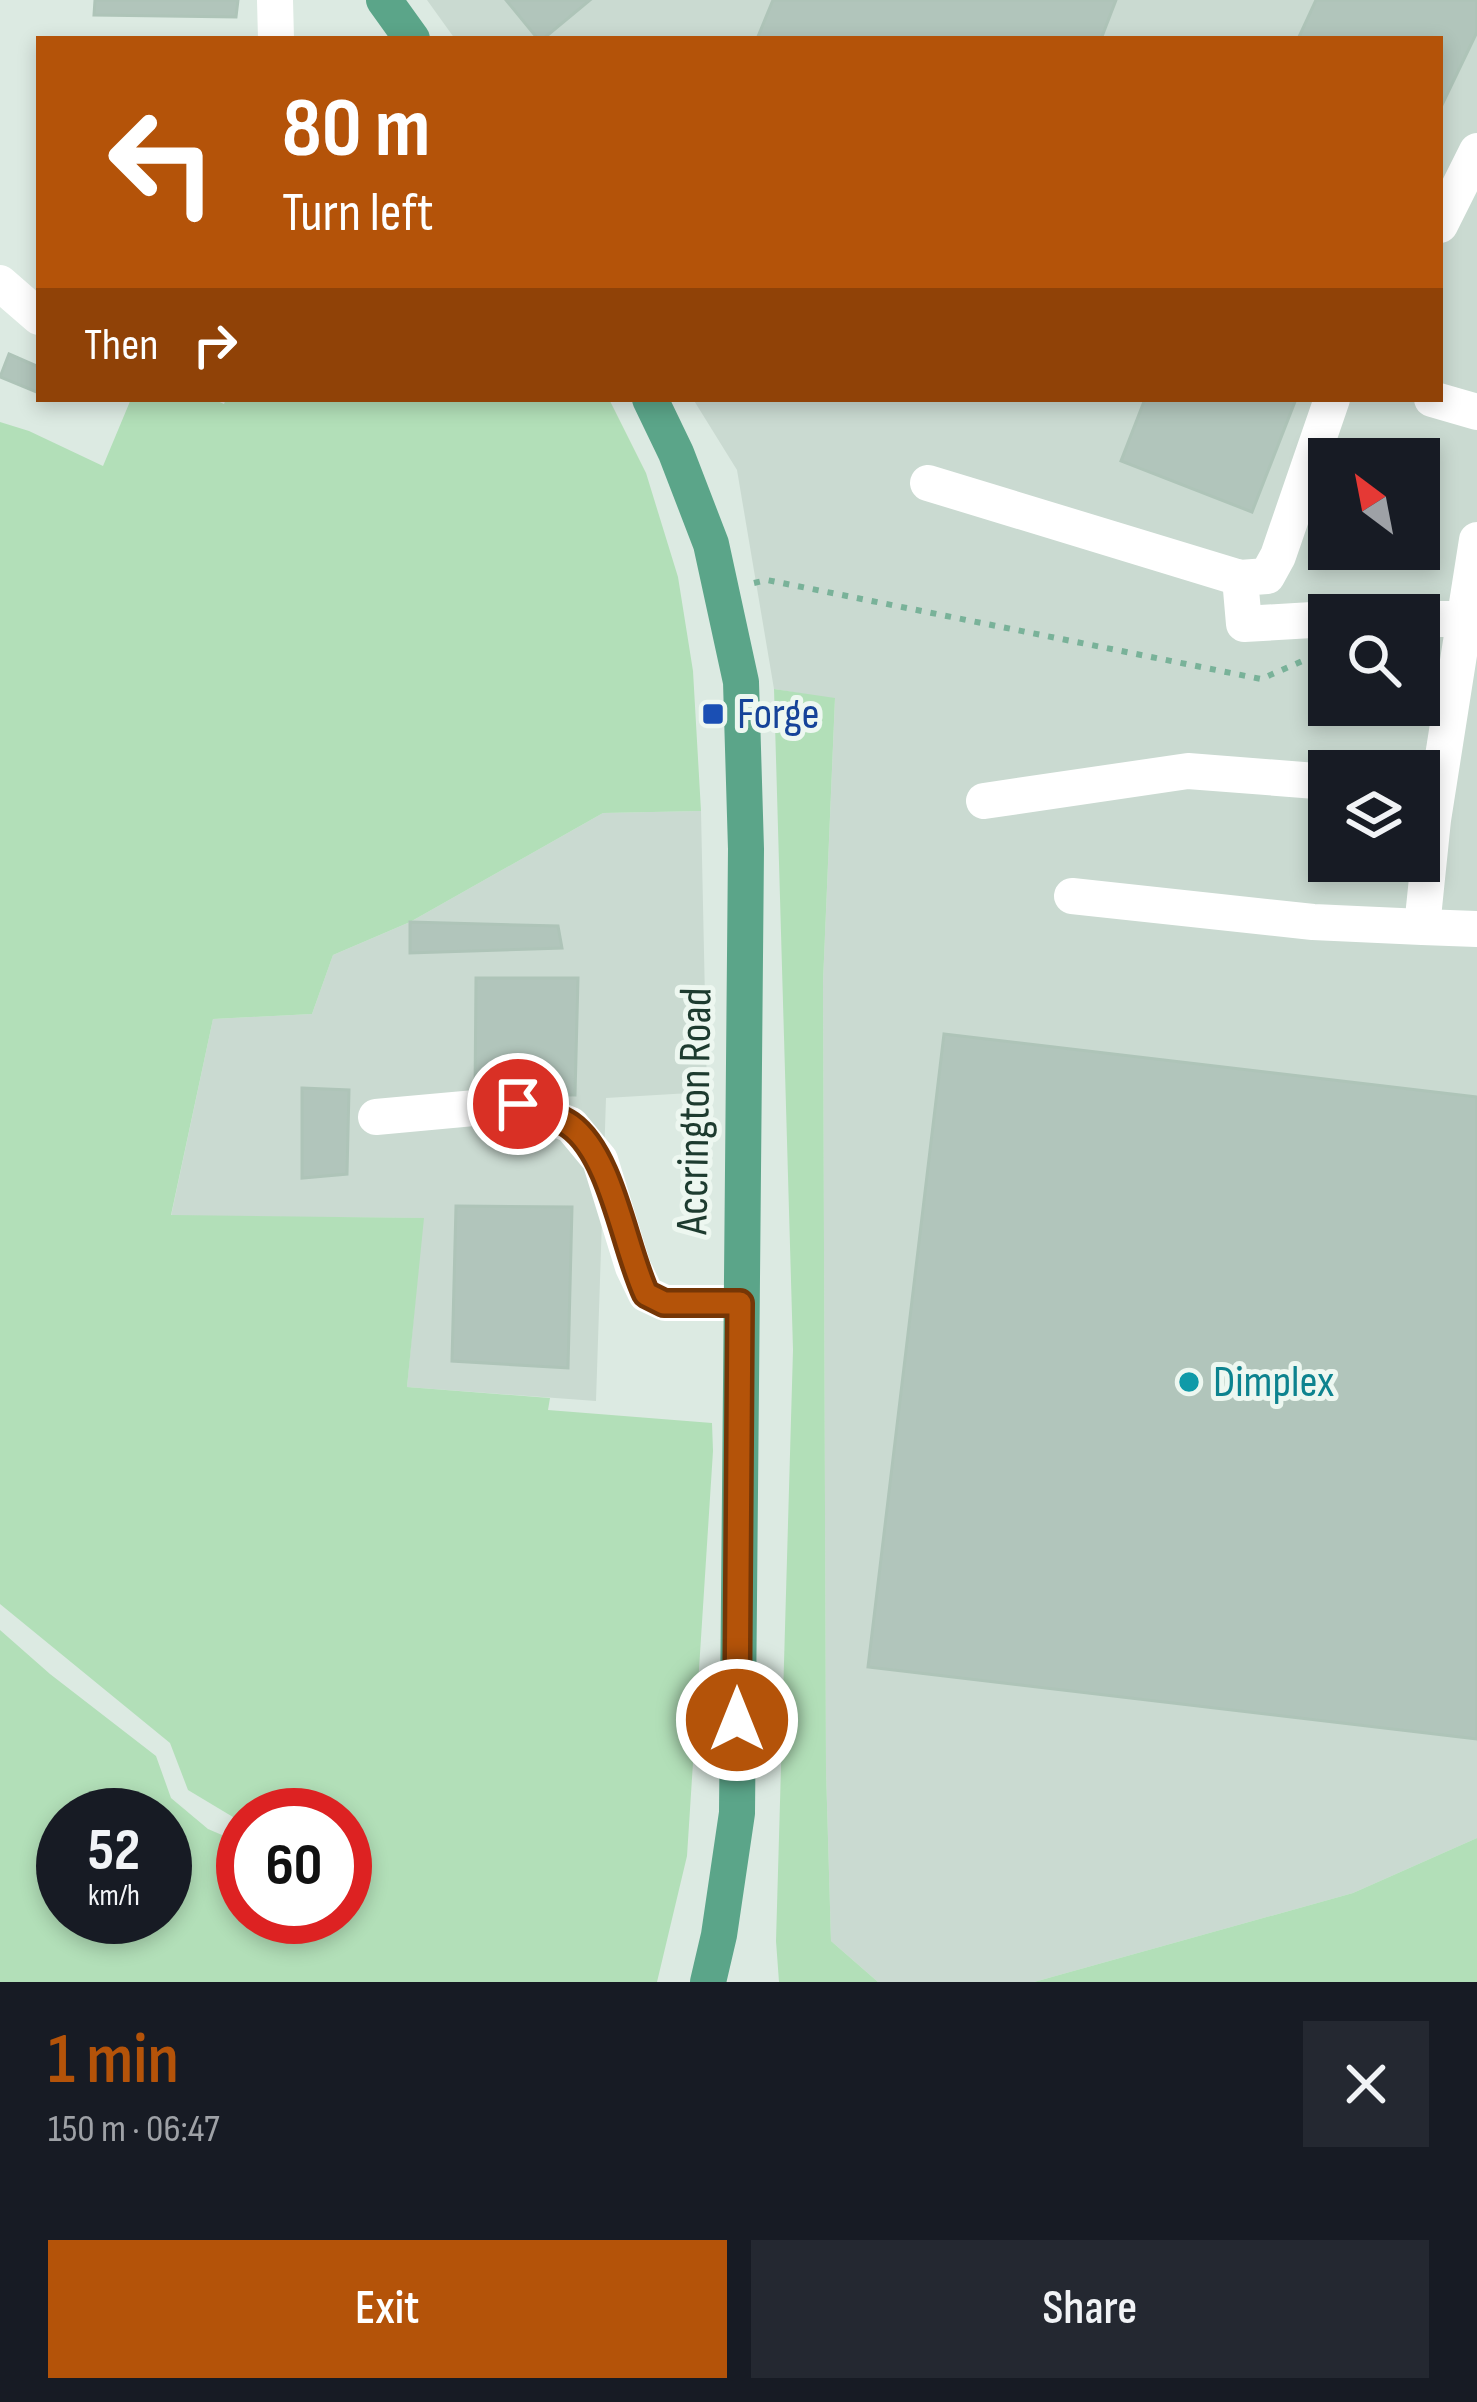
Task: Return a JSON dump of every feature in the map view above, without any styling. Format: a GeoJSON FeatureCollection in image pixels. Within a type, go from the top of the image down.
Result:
{"type":"FeatureCollection","features":[{"type":"Feature","properties":{"kind":"main road"},"geometry":{"type":"LineString","coordinates":[[384,0],[410,36]]}},
{"type":"Feature","properties":{"kind":"main road","name":"Accrington Road"},"geometry":{"type":"LineString","coordinates":[[651,402],[711,544],[741,682],[746,849],[736,1814],[708,1982]]}},
{"type":"Feature","properties":{"kind":"street"},"geometry":{"type":"LineString","coordinates":[[275,0],[276,36]]}},
{"type":"Feature","properties":{"kind":"street"},"geometry":{"type":"LineString","coordinates":[[1443,218],[1477,151]]}},
{"type":"Feature","properties":{"kind":"street"},"geometry":{"type":"LineString","coordinates":[[0,284],[36,314]]}},
{"type":"Feature","properties":{"kind":"street"},"geometry":{"type":"LineString","coordinates":[[928,483],[1240,578],[1267,576],[1331,402]]}},
{"type":"Feature","properties":{"kind":"street"},"geometry":{"type":"LineString","coordinates":[[1442,402],[1477,412]]}},
{"type":"Feature","properties":{"kind":"street"},"geometry":{"type":"LineString","coordinates":[[1440,750],[1470,603],[1477,540]]}},
{"type":"Feature","properties":{"kind":"street"},"geometry":{"type":"LineString","coordinates":[[1240,578],[1244,624],[1308,621]]}},
{"type":"Feature","properties":{"kind":"street"},"geometry":{"type":"LineString","coordinates":[[1440,612],[1470,603]]}},
{"type":"Feature","properties":{"kind":"street"},"geometry":{"type":"LineString","coordinates":[[984,801],[1188,771],[1308,780]]}},
{"type":"Feature","properties":{"kind":"street"},"geometry":{"type":"LineString","coordinates":[[1422,927],[1425,882]]}},
{"type":"Feature","properties":{"kind":"street"},"geometry":{"type":"LineString","coordinates":[[1072,896],[1312,922],[1477,929]]}},
{"type":"Feature","properties":{"kind":"street"},"geometry":{"type":"LineString","coordinates":[[376,1117],[518,1104],[571,1126],[600,1160],[646,1294],[664,1303],[740,1303]]}},
{"type":"Feature","properties":{"kind":"path"},"geometry":{"type":"LineString","coordinates":[[721,590],[767,580],[1261,679],[1308,658]]}},
{"type":"Feature","properties":{"kind":"shaded area"},"geometry":{"type":"Polygon","coordinates":[[[427,0],[1477,0],[1477,1838],[1353,1893],[1034,1982],[878,1982],[831,1941],[823,982],[835,699],[774,689],[737,470],[695,402],[1443,402],[1443,36],[453,36],[427,0]]]}},
{"type":"Feature","properties":{"kind":"shaded area"},"geometry":{"type":"Polygon","coordinates":[[[701,811],[707,1092],[606,1098],[596,1401],[407,1387],[423,1218],[171,1216],[213,1019],[312,1014],[333,955],[410,922],[603,813],[701,811]]]}},
{"type":"Feature","properties":{"kind":"green space"},"geometry":{"type":"Polygon","coordinates":[[[130,402],[610,402],[646,473],[678,577],[693,671],[701,811],[603,813],[410,922],[333,955],[312,1014],[213,1019],[171,1215],[424,1218],[407,1387],[550,1398],[548,1410],[712,1423],[687,1856],[657,1982],[0,1982],[0,1630],[156,1756],[167,1788],[36,1788],[36,1944],[192,1944],[192,1816],[216,1832],[216,1944],[372,1944],[372,1788],[216,1788],[216,1807],[187,1788],[170,1743],[0,1604],[0,422],[103,466],[130,402]]]}},
{"type":"Feature","properties":{"kind":"green space"},"geometry":{"type":"Polygon","coordinates":[[[774,689],[835,698],[823,982],[831,1941],[878,1982],[779,1982],[776,1941],[793,1350],[774,689]]]}},
{"type":"Feature","properties":{"kind":"green space"},"geometry":{"type":"Polygon","coordinates":[[[1477,1838],[1477,1982],[1034,1982],[1353,1893],[1477,1838]]]}},
{"type":"Feature","properties":{"kind":"building"},"geometry":{"type":"Polygon","coordinates":[[[95,0],[238,0],[236,17],[94,15],[95,0]]]}},
{"type":"Feature","properties":{"kind":"building"},"geometry":{"type":"Polygon","coordinates":[[[506,0],[590,0],[547,36],[536,36],[506,0]]]}},
{"type":"Feature","properties":{"kind":"building"},"geometry":{"type":"Polygon","coordinates":[[[773,0],[1116,0],[1102,36],[758,36],[773,0]]]}},
{"type":"Feature","properties":{"kind":"building"},"geometry":{"type":"Polygon","coordinates":[[[1316,0],[1477,0],[1477,32],[1443,103],[1443,36],[1299,36],[1316,0]]]}},
{"type":"Feature","properties":{"kind":"building"},"geometry":{"type":"Polygon","coordinates":[[[9,354],[36,366],[36,392],[0,377],[9,354]]]}},
{"type":"Feature","properties":{"kind":"building"},"geometry":{"type":"Polygon","coordinates":[[[1144,402],[1295,402],[1252,512],[1121,461],[1144,402]]]}},
{"type":"Feature","properties":{"kind":"building"},"geometry":{"type":"Polygon","coordinates":[[[410,922],[558,926],[562,948],[410,953],[410,922]]]}},
{"type":"Feature","properties":{"kind":"building"},"geometry":{"type":"Polygon","coordinates":[[[476,978],[578,978],[575,1095],[475,1094],[476,978]]]}},
{"type":"Feature","properties":{"kind":"building","name":"Dimplex"},"geometry":{"type":"Polygon","coordinates":[[[944,1034],[1477,1097],[1477,1739],[868,1667],[944,1034]]]}},
{"type":"Feature","properties":{"kind":"building"},"geometry":{"type":"Polygon","coordinates":[[[302,1088],[349,1090],[347,1174],[302,1178],[302,1088]]]}},
{"type":"Feature","properties":{"kind":"building"},"geometry":{"type":"Polygon","coordinates":[[[456,1206],[572,1207],[568,1368],[452,1361],[456,1206]]]}},
{"type":"Feature","properties":{"kind":"place","name":"Forge"},"geometry":{"type":"Point","coordinates":[713,714]}},
{"type":"Feature","properties":{"kind":"place","name":"Dimplex"},"geometry":{"type":"Point","coordinates":[1189,1382]}},
{"type":"Feature","properties":{"kind":"route"},"geometry":{"type":"LineString","coordinates":[[518,1104],[571,1126],[600,1160],[646,1294],[664,1303],[740,1303],[737,1720]]}}]}
